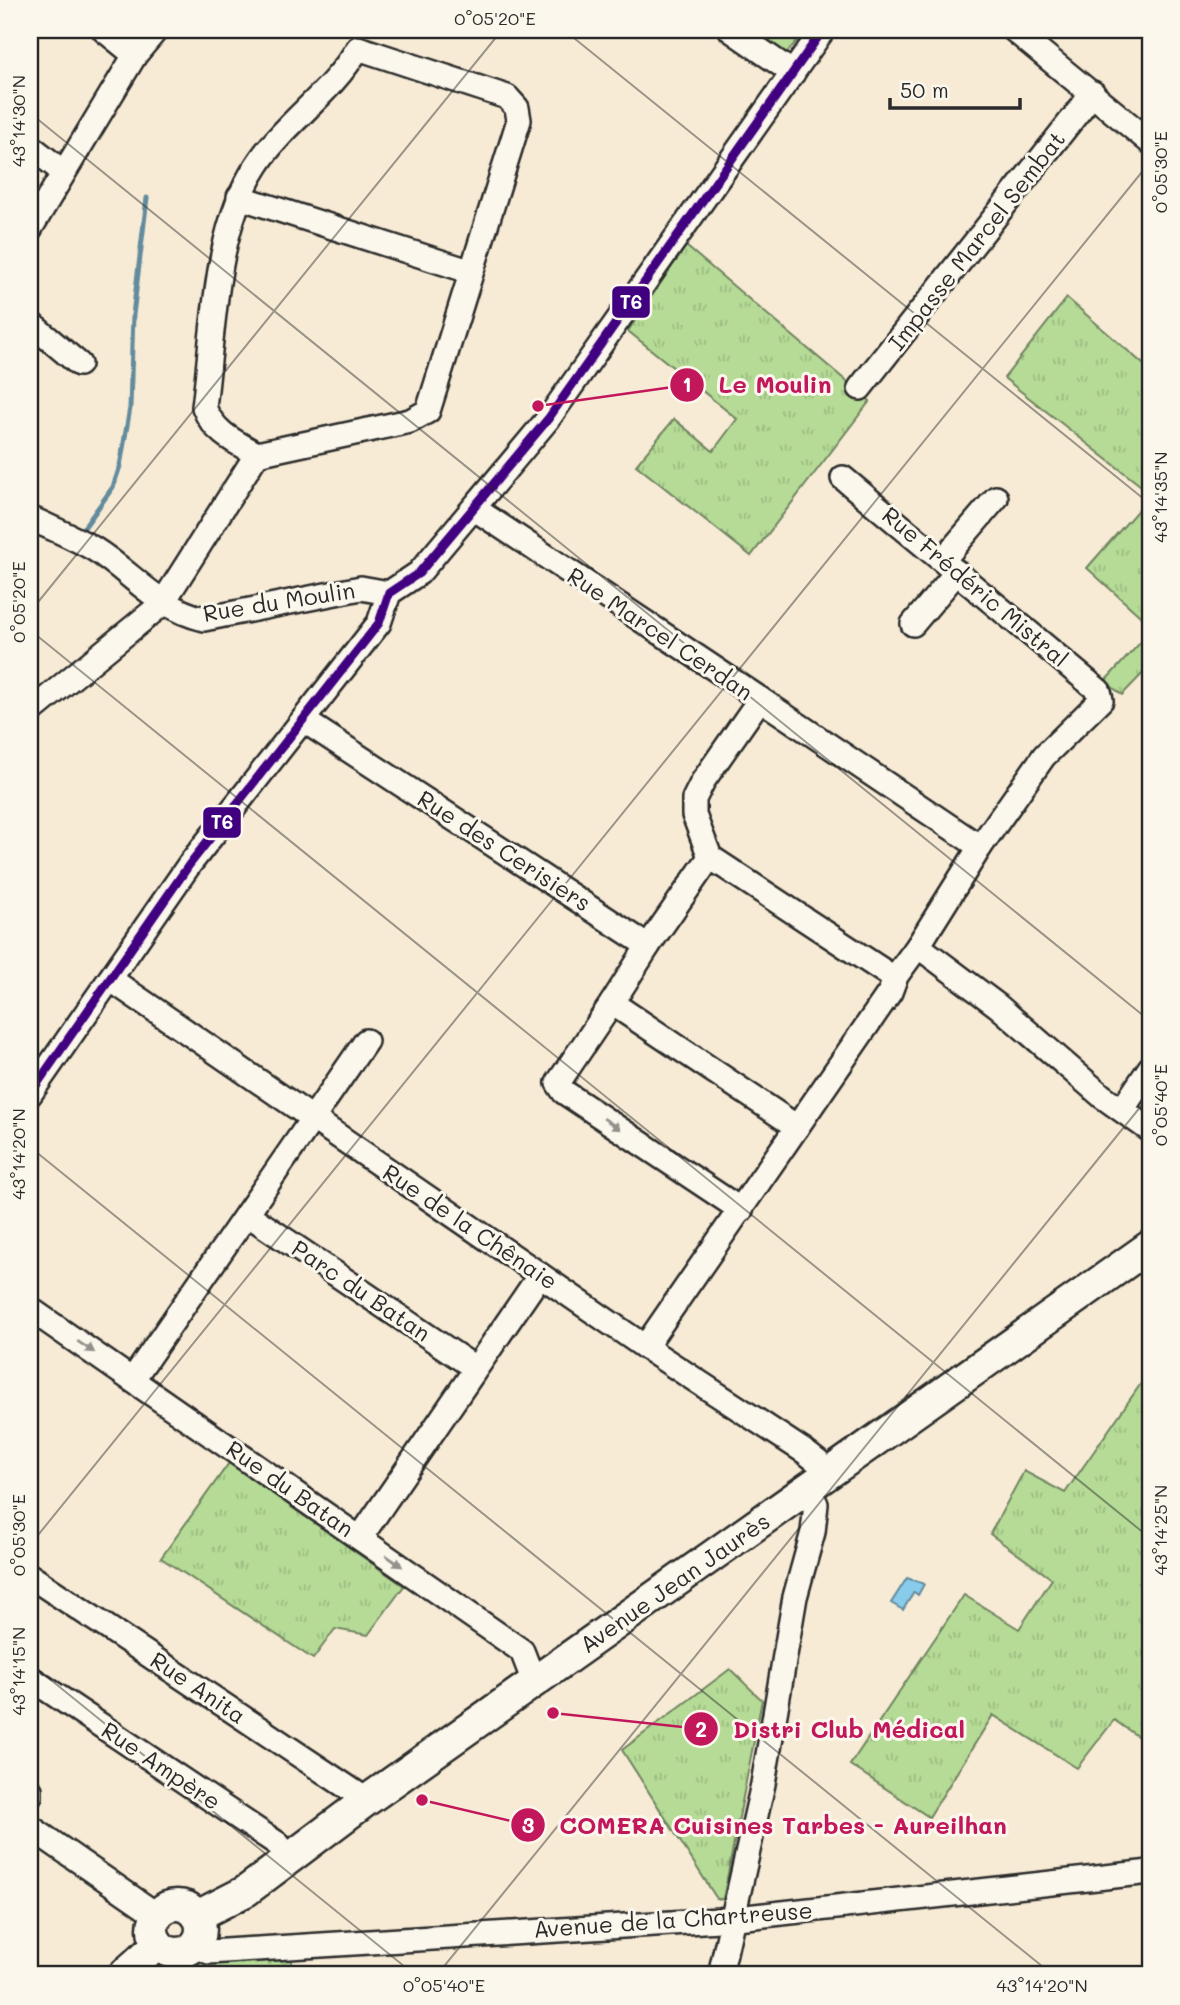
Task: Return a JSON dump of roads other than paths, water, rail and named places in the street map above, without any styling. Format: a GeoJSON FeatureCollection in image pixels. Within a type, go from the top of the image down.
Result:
{"type":"FeatureCollection","features":[{"type":"Feature","properties":{"kind":"main road","name":"Avenue Jean Jaurès"},"geometry":{"type":"LineString","coordinates":[[157,1930],[177,1954],[197,1930],[363,1803],[1150,1246]]}},
{"type":"Feature","properties":{"kind":"main road"},"geometry":{"type":"LineString","coordinates":[[123,1975],[177,1905],[192,1910],[197,1930]]}},
{"type":"Feature","properties":{"kind":"street"},"geometry":{"type":"LineString","coordinates":[[104,30],[135,55]]}},
{"type":"Feature","properties":{"kind":"street"},"geometry":{"type":"LineString","coordinates":[[30,229],[135,55],[156,30]]}},
{"type":"Feature","properties":{"kind":"street"},"geometry":{"type":"LineString","coordinates":[[731,30],[793,73]]}},
{"type":"Feature","properties":{"kind":"street"},"geometry":{"type":"LineString","coordinates":[[30,1094],[189,865],[379,623],[389,593],[419,573],[548,419],[823,30]]}},
{"type":"Feature","properties":{"kind":"street"},"geometry":{"type":"LineString","coordinates":[[1014,30],[1094,93],[1150,142]]}},
{"type":"Feature","properties":{"kind":"street"},"geometry":{"type":"LineString","coordinates":[[359,39],[507,97],[517,108],[519,120],[469,271],[428,411],[410,421],[257,454],[216,429],[208,420],[204,407],[227,225],[239,197],[257,163],[346,69],[359,39]]}},
{"type":"Feature","properties":{"kind":"street","name":"Impasse Marcel Sembat"},"geometry":{"type":"LineString","coordinates":[[860,388],[1094,93]]}},
{"type":"Feature","properties":{"kind":"street"},"geometry":{"type":"LineString","coordinates":[[30,146],[63,172]]}},
{"type":"Feature","properties":{"kind":"street"},"geometry":{"type":"LineString","coordinates":[[239,197],[469,271]]}},
{"type":"Feature","properties":{"kind":"street"},"geometry":{"type":"LineString","coordinates":[[30,323],[79,364]]}},
{"type":"Feature","properties":{"kind":"street"},"geometry":{"type":"LineString","coordinates":[[30,712],[162,604],[257,454]]}},
{"type":"Feature","properties":{"kind":"street","name":"Rue Frédéric Mistral"},"geometry":{"type":"LineString","coordinates":[[843,478],[1099,691],[1101,700],[1044,756],[980,847]]}},
{"type":"Feature","properties":{"kind":"street"},"geometry":{"type":"LineString","coordinates":[[913,624],[996,498]]}},
{"type":"Feature","properties":{"kind":"street","name":"Rue Marcel Cerdan"},"geometry":{"type":"LineString","coordinates":[[475,509],[760,699],[703,781],[694,799],[694,815],[710,857]]}},
{"type":"Feature","properties":{"kind":"street","name":"Rue du Moulin"},"geometry":{"type":"LineString","coordinates":[[30,518],[95,550],[162,604],[181,614],[204,619],[361,588],[389,593]]}},
{"type":"Feature","properties":{"kind":"street"},"geometry":{"type":"LineString","coordinates":[[645,1347],[890,992],[896,976],[980,847],[760,699]]}},
{"type":"Feature","properties":{"kind":"street","name":"Rue des Cerisiers"},"geometry":{"type":"LineString","coordinates":[[303,720],[648,946]]}},
{"type":"Feature","properties":{"kind":"street"},"geometry":{"type":"LineString","coordinates":[[741,1210],[564,1092],[558,1083],[648,946],[710,857],[880,970],[896,976]]}},
{"type":"Feature","properties":{"kind":"street"},"geometry":{"type":"LineString","coordinates":[[918,946],[999,1006],[1122,1110],[1150,1130]]}},
{"type":"Feature","properties":{"kind":"street","name":"Rue de la Chênaie"},"geometry":{"type":"LineString","coordinates":[[110,979],[312,1120],[811,1457],[818,1482]]}},
{"type":"Feature","properties":{"kind":"street"},"geometry":{"type":"LineString","coordinates":[[612,1003],[797,1127]]}},
{"type":"Feature","properties":{"kind":"street"},"geometry":{"type":"LineString","coordinates":[[133,1379],[366,1041]]}},
{"type":"Feature","properties":{"kind":"street"},"geometry":{"type":"LineString","coordinates":[[1122,1110],[1150,1068]]}},
{"type":"Feature","properties":{"kind":"street","name":"Parc du Batan"},"geometry":{"type":"LineString","coordinates":[[247,1214],[475,1368]]}},
{"type":"Feature","properties":{"kind":"street"},"geometry":{"type":"LineString","coordinates":[[360,1538],[540,1275]]}},
{"type":"Feature","properties":{"kind":"street","name":"Rue du Batan"},"geometry":{"type":"LineString","coordinates":[[30,1309],[522,1651],[534,1682]]}},
{"type":"Feature","properties":{"kind":"street"},"geometry":{"type":"LineString","coordinates":[[720,1975],[763,1784],[795,1597],[813,1531],[818,1482]]}},
{"type":"Feature","properties":{"kind":"street","name":"Rue Anita"},"geometry":{"type":"LineString","coordinates":[[30,1576],[356,1793],[363,1803]]}},
{"type":"Feature","properties":{"kind":"street","name":"Rue Ampère"},"geometry":{"type":"LineString","coordinates":[[30,1678],[278,1843],[288,1858]]}},
{"type":"Feature","properties":{"kind":"street"},"geometry":{"type":"LineString","coordinates":[[30,1790],[30,1796]]}},
{"type":"Feature","properties":{"kind":"street"},"geometry":{"type":"LineString","coordinates":[[30,1827],[157,1930]]}},
{"type":"Feature","properties":{"kind":"street","name":"Avenue de la Chartreuse"},"geometry":{"type":"LineString","coordinates":[[197,1930],[209,1952],[731,1919],[1150,1872]]}},
{"type":"Feature","properties":{"kind":"water"},"geometry":{"type":"Polygon","coordinates":[[[907,1578],[924,1584],[918,1595],[914,1592],[903,1610],[891,1603],[907,1578]]]}},
{"type":"Feature","properties":{"kind":"waterway"},"geometry":{"type":"LineString","coordinates":[[83,529],[113,487],[120,466],[130,408],[133,315],[147,198]]}},
{"type":"Feature","properties":{"kind":"place","name":"Le Moulin"},"geometry":{"type":"Point","coordinates":[538,406]}},
{"type":"Feature","properties":{"kind":"place","name":"Distri Club Médical"},"geometry":{"type":"Point","coordinates":[553,1713]}},
{"type":"Feature","properties":{"kind":"place","name":"COMERA Cuisines Tarbes - Aureilhan"},"geometry":{"type":"Point","coordinates":[422,1800]}}]}
